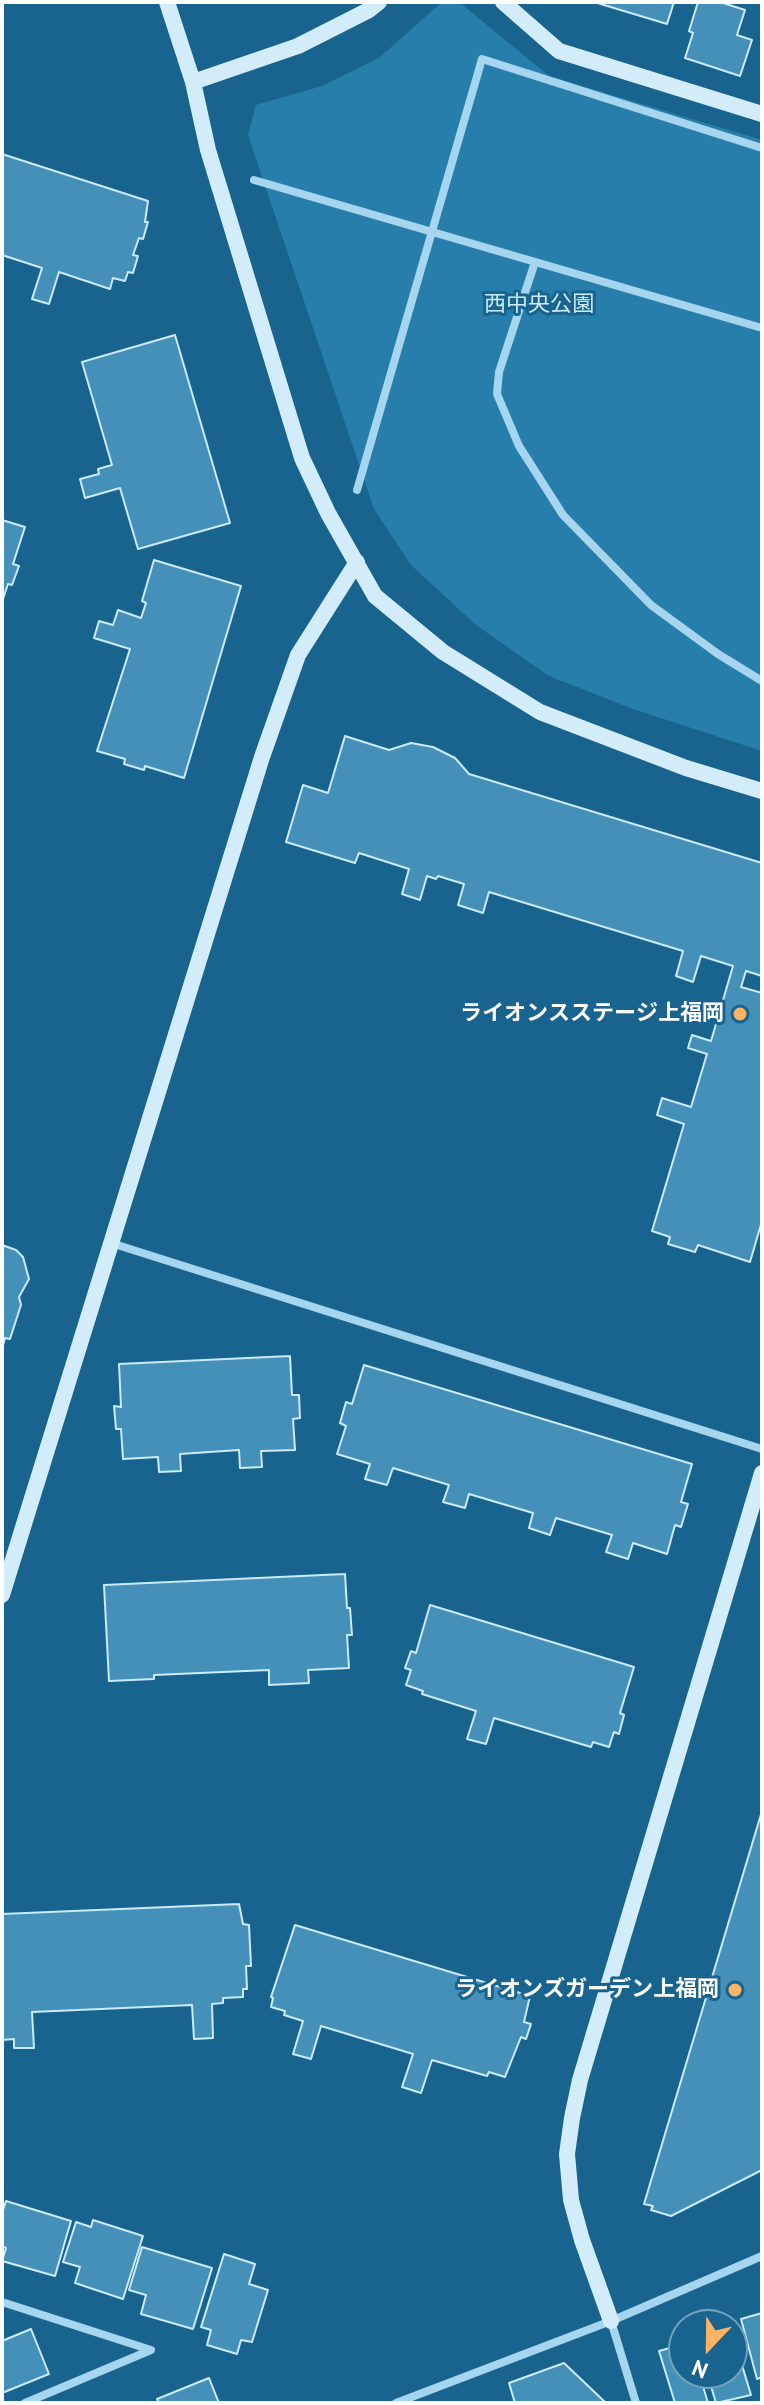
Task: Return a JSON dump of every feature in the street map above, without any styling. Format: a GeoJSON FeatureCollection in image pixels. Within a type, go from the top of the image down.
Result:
{"type":"FeatureCollection","features":[{"type":"Feature","properties":{"kind":"street"},"geometry":{"type":"LineString","coordinates":[[167,2],[193,82],[212,165],[302,458],[328,513],[375,596],[443,652],[540,712],[686,768],[762,791]]}},
{"type":"Feature","properties":{"kind":"street"},"geometry":{"type":"LineString","coordinates":[[193,82],[298,46],[379,2]]}},
{"type":"Feature","properties":{"kind":"street"},"geometry":{"type":"LineString","coordinates":[[503,2],[559,51],[762,114]]}},
{"type":"Feature","properties":{"kind":"street"},"geometry":{"type":"LineString","coordinates":[[357,490],[482,59],[762,148]]}},
{"type":"Feature","properties":{"kind":"street"},"geometry":{"type":"LineString","coordinates":[[254,180],[762,328]]}},
{"type":"Feature","properties":{"kind":"street"},"geometry":{"type":"LineString","coordinates":[[535,262],[499,372],[497,394],[519,446],[563,515],[651,605],[718,654],[762,681]]}},
{"type":"Feature","properties":{"kind":"street"},"geometry":{"type":"LineString","coordinates":[[2,1595],[262,757],[298,655],[357,562]]}},
{"type":"Feature","properties":{"kind":"street"},"geometry":{"type":"LineString","coordinates":[[111,1243],[762,1449]]}},
{"type":"Feature","properties":{"kind":"street"},"geometry":{"type":"LineString","coordinates":[[636,2403],[582,2240],[571,2200],[567,2154],[584,2065],[762,1473]]}},
{"type":"Feature","properties":{"kind":"street"},"geometry":{"type":"LineString","coordinates":[[396,2403],[611,2321],[762,2256]]}},
{"type":"Feature","properties":{"kind":"street"},"geometry":{"type":"LineString","coordinates":[[2,2302],[151,2350],[25,2403]]}},
{"type":"Feature","properties":{"kind":"green space","name":"西中央公園"},"geometry":{"type":"Polygon","coordinates":[[[442,2],[459,2],[549,76],[762,140],[762,751],[633,709],[549,676],[476,625],[411,565],[374,509],[248,135],[256,105],[322,86],[379,58],[442,2]]]}},
{"type":"Feature","properties":{"kind":"building"},"geometry":{"type":"Polygon","coordinates":[[[594,2],[674,2],[667,24],[594,2]]]}},
{"type":"Feature","properties":{"kind":"building"},"geometry":{"type":"Polygon","coordinates":[[[698,2],[720,2],[745,10],[737,35],[752,40],[740,76],[685,58],[698,2]]]}},
{"type":"Feature","properties":{"kind":"building"},"geometry":{"type":"Polygon","coordinates":[[[2,154],[148,201],[145,222],[148,222],[143,239],[139,238],[133,255],[138,256],[133,273],[128,272],[125,281],[113,278],[110,289],[59,272],[49,304],[32,299],[42,268],[2,255],[2,154]]]}},
{"type":"Feature","properties":{"kind":"building"},"geometry":{"type":"Polygon","coordinates":[[[175,335],[230,523],[138,549],[120,488],[85,498],[80,479],[99,474],[98,469],[112,465],[82,362],[175,335]]]}},
{"type":"Feature","properties":{"kind":"building"},"geometry":{"type":"Polygon","coordinates":[[[2,520],[25,527],[13,564],[19,566],[2,602],[2,520]]]}},
{"type":"Feature","properties":{"kind":"building"},"geometry":{"type":"Polygon","coordinates":[[[154,560],[241,586],[184,778],[145,766],[144,770],[124,764],[125,759],[97,751],[130,649],[94,638],[99,621],[113,625],[118,610],[141,618],[146,603],[142,601],[154,560]]]}},
{"type":"Feature","properties":{"kind":"building","name":"ライオンスステージ上福岡"},"geometry":{"type":"Polygon","coordinates":[[[345,736],[389,750],[411,743],[433,747],[455,758],[469,774],[762,863],[762,976],[746,971],[741,987],[762,993],[762,1221],[750,1262],[698,1245],[695,1252],[668,1244],[670,1237],[652,1231],[684,1124],[657,1115],[662,1098],[691,1107],[707,1054],[688,1048],[692,1035],[711,1041],[733,966],[701,956],[693,982],[676,976],[683,951],[489,892],[483,913],[458,905],[464,884],[438,876],[436,879],[427,876],[420,900],[402,894],[409,869],[359,853],[355,863],[286,842],[303,785],[328,793],[345,736]]]}},
{"type":"Feature","properties":{"kind":"building"},"geometry":{"type":"Polygon","coordinates":[[[2,1245],[16,1250],[23,1257],[29,1279],[19,1297],[21,1305],[10,1339],[5,1338],[2,1349],[2,1245]]]}},
{"type":"Feature","properties":{"kind":"building"},"geometry":{"type":"Polygon","coordinates":[[[290,1356],[292,1395],[299,1395],[300,1418],[293,1419],[295,1450],[261,1451],[262,1467],[240,1468],[239,1450],[180,1454],[181,1471],[159,1472],[158,1457],[123,1459],[121,1429],[116,1429],[114,1406],[121,1407],[119,1364],[290,1356]]]}},
{"type":"Feature","properties":{"kind":"building"},"geometry":{"type":"Polygon","coordinates":[[[364,1365],[692,1464],[681,1502],[688,1504],[681,1527],[675,1525],[667,1554],[633,1543],[628,1559],[606,1552],[612,1535],[556,1518],[550,1535],[529,1528],[533,1513],[469,1494],[465,1508],[443,1502],[449,1485],[393,1468],[387,1485],[365,1479],[370,1464],[337,1454],[346,1426],[340,1423],[346,1402],[352,1404],[364,1365]]]}},
{"type":"Feature","properties":{"kind":"building"},"geometry":{"type":"Polygon","coordinates":[[[345,1574],[352,1635],[347,1635],[349,1668],[308,1670],[309,1683],[269,1685],[269,1670],[154,1675],[154,1679],[109,1681],[104,1585],[345,1574]]]}},
{"type":"Feature","properties":{"kind":"building"},"geometry":{"type":"Polygon","coordinates":[[[430,1605],[634,1667],[620,1713],[624,1715],[619,1734],[614,1732],[609,1747],[593,1742],[591,1747],[494,1718],[486,1744],[467,1739],[476,1711],[422,1694],[423,1691],[406,1685],[411,1670],[405,1668],[411,1651],[416,1653],[430,1605]]]}},
{"type":"Feature","properties":{"kind":"building","name":"ライオンズガーデン上福岡"},"geometry":{"type":"Polygon","coordinates":[[[762,1811],[762,2170],[671,2216],[651,2210],[653,2206],[644,2204],[762,1811]]]}},
{"type":"Feature","properties":{"kind":"building"},"geometry":{"type":"Polygon","coordinates":[[[239,1904],[243,1924],[249,1925],[251,1966],[246,1966],[247,1989],[243,1989],[243,1997],[223,1998],[223,2003],[212,2004],[213,2038],[194,2039],[192,2005],[32,2012],[34,2048],[14,2048],[14,2039],[2,2040],[2,1914],[239,1904]]]}},
{"type":"Feature","properties":{"kind":"building"},"geometry":{"type":"Polygon","coordinates":[[[295,1925],[530,1996],[524,2022],[531,2024],[526,2039],[521,2037],[505,2077],[489,2072],[487,2076],[432,2060],[421,2093],[402,2087],[413,2054],[321,2026],[311,2059],[293,2054],[303,2021],[271,2007],[271,1997],[295,1925]]]}},
{"type":"Feature","properties":{"kind":"building"},"geometry":{"type":"Polygon","coordinates":[[[6,2201],[71,2221],[55,2276],[2,2261],[6,2248],[2,2246],[2,2213],[6,2201]]]}},
{"type":"Feature","properties":{"kind":"building"},"geometry":{"type":"Polygon","coordinates":[[[93,2220],[143,2236],[123,2299],[75,2283],[80,2267],[63,2262],[76,2222],[91,2227],[93,2220]]]}},
{"type":"Feature","properties":{"kind":"building"},"geometry":{"type":"Polygon","coordinates":[[[142,2247],[212,2268],[193,2329],[141,2314],[146,2295],[129,2290],[142,2247]]]}},
{"type":"Feature","properties":{"kind":"building"},"geometry":{"type":"Polygon","coordinates":[[[224,2254],[255,2264],[249,2284],[268,2290],[252,2342],[241,2340],[237,2354],[207,2345],[211,2330],[201,2327],[224,2254]]]}},
{"type":"Feature","properties":{"kind":"building"},"geometry":{"type":"Polygon","coordinates":[[[762,2313],[762,2377],[757,2379],[748,2345],[748,2317],[762,2313]]]}},
{"type":"Feature","properties":{"kind":"building"},"geometry":{"type":"Polygon","coordinates":[[[31,2329],[49,2374],[2,2393],[2,2341],[31,2329]]]}},
{"type":"Feature","properties":{"kind":"building"},"geometry":{"type":"Polygon","coordinates":[[[668,2348],[668,2380],[659,2351],[668,2348]]]}},
{"type":"Feature","properties":{"kind":"building"},"geometry":{"type":"Polygon","coordinates":[[[564,2363],[606,2403],[515,2403],[509,2383],[564,2363]]]}},
{"type":"Feature","properties":{"kind":"building"},"geometry":{"type":"Polygon","coordinates":[[[209,2378],[219,2403],[159,2403],[157,2399],[209,2378]]]}},
{"type":"Feature","properties":{"kind":"building"},"geometry":{"type":"Polygon","coordinates":[[[748,2385],[751,2395],[716,2403],[712,2389],[748,2389],[748,2385]]]}},
{"type":"Feature","properties":{"kind":"building"},"geometry":{"type":"Polygon","coordinates":[[[671,2389],[704,2389],[708,2403],[675,2403],[671,2389]]]}},
{"type":"Feature","properties":{"kind":"place","name":"ライオンスステージ上福岡"},"geometry":{"type":"Point","coordinates":[740,1014]}},
{"type":"Feature","properties":{"kind":"place","name":"ライオンズガーデン上福岡"},"geometry":{"type":"Point","coordinates":[735,1990]}}]}
